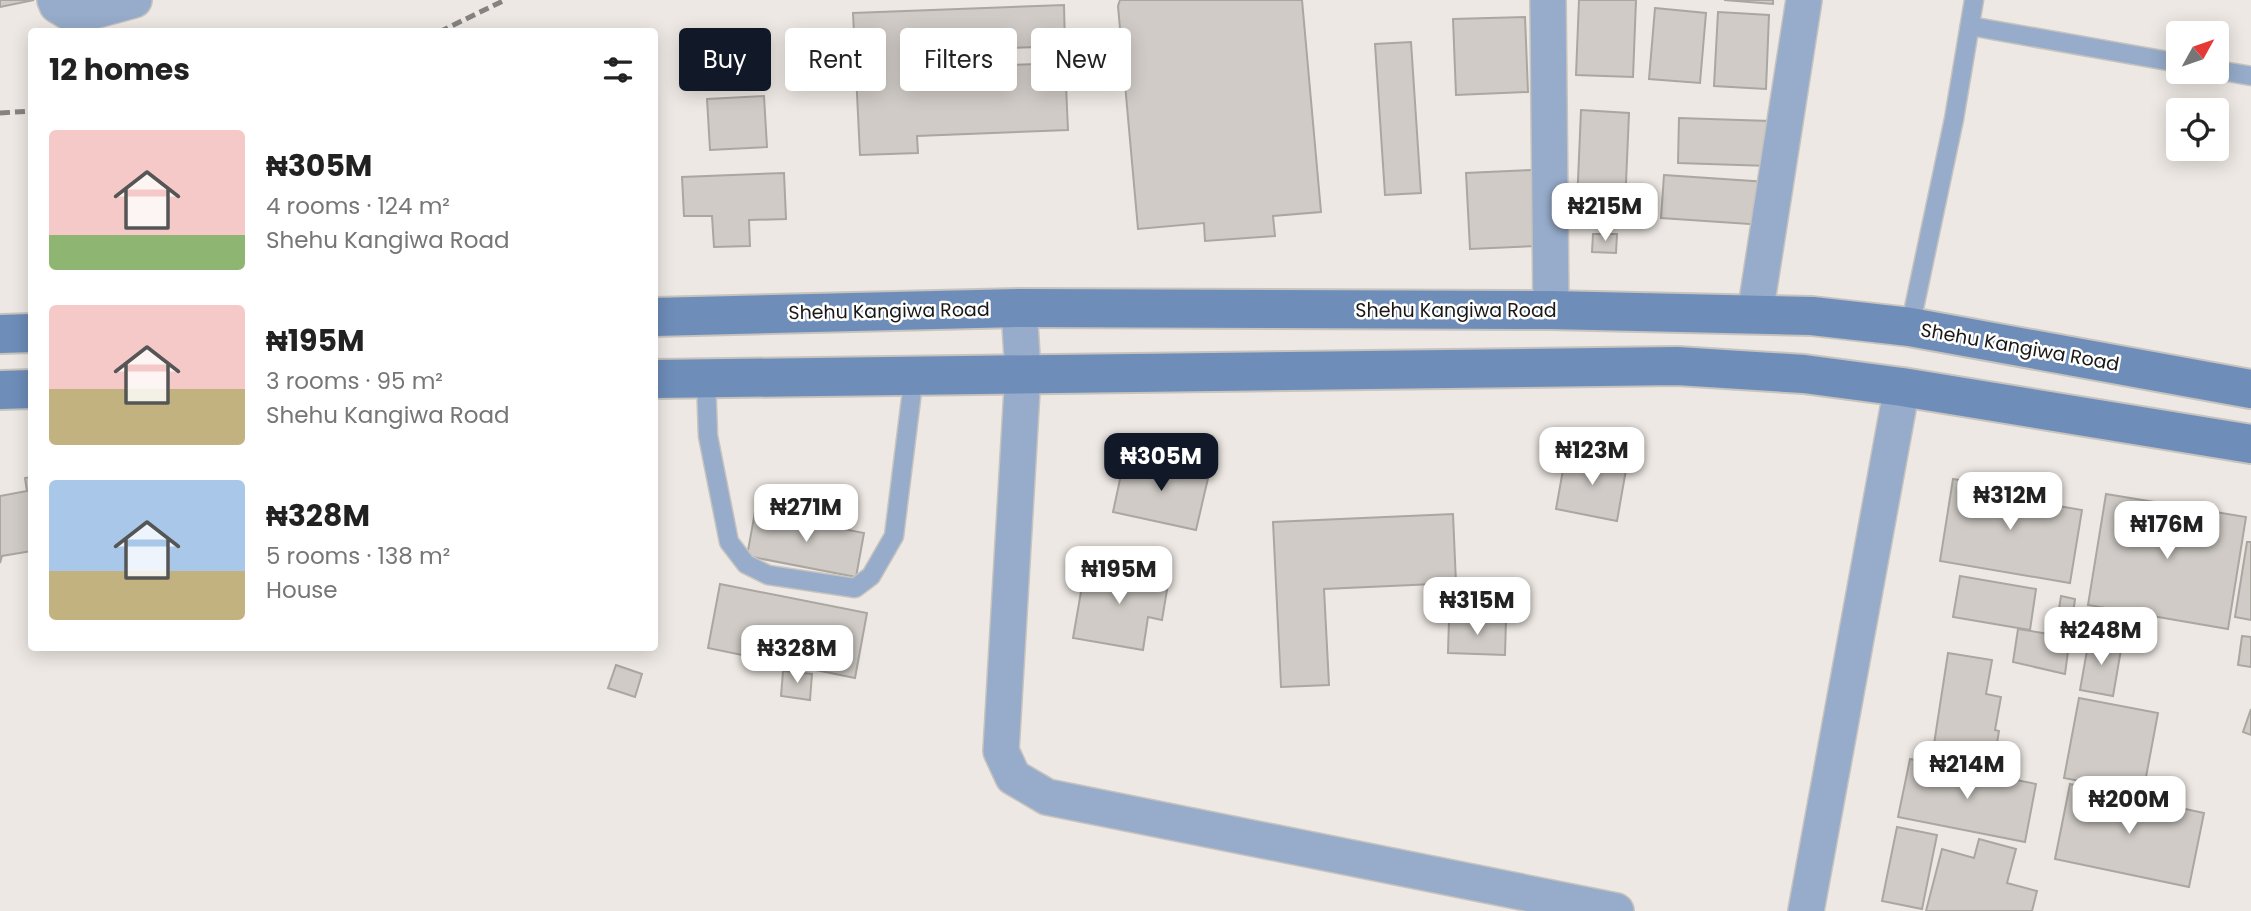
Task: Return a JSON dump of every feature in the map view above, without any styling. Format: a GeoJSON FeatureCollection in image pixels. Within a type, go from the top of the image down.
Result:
{"type":"FeatureCollection","features":[{"type":"Feature","properties":{"kind":"main road","name":"Shehu Kangiwa Road"},"geometry":{"type":"LineString","coordinates":[[658,317],[1019,308],[1551,310],[1812,316],[1910,327],[2251,389]]}},
{"type":"Feature","properties":{"kind":"main road"},"geometry":{"type":"LineString","coordinates":[[0,334],[28,333]]}},
{"type":"Feature","properties":{"kind":"main road"},"geometry":{"type":"LineString","coordinates":[[658,379],[1677,366],[1804,374],[1902,387],[2251,444]]}},
{"type":"Feature","properties":{"kind":"main road"},"geometry":{"type":"LineString","coordinates":[[0,390],[28,389]]}},
{"type":"Feature","properties":{"kind":"street"},"geometry":{"type":"LineString","coordinates":[[55,0],[57,5],[75,16],[134,0]]}},
{"type":"Feature","properties":{"kind":"street"},"geometry":{"type":"LineString","coordinates":[[1548,0],[1551,310]]}},
{"type":"Feature","properties":{"kind":"street"},"geometry":{"type":"LineString","coordinates":[[1755,314],[1804,0]]}},
{"type":"Feature","properties":{"kind":"street"},"geometry":{"type":"LineString","coordinates":[[1019,308],[1023,373],[1001,751],[1013,777],[1047,797],[1616,911]]}},
{"type":"Feature","properties":{"kind":"street"},"geometry":{"type":"LineString","coordinates":[[1806,911],[1902,387]]}},
{"type":"Feature","properties":{"kind":"lane"},"geometry":{"type":"LineString","coordinates":[[1910,327],[1954,119],[1974,0]]}},
{"type":"Feature","properties":{"kind":"lane"},"geometry":{"type":"LineString","coordinates":[[1970,26],[2166,61]]}},
{"type":"Feature","properties":{"kind":"lane"},"geometry":{"type":"LineString","coordinates":[[2230,72],[2251,76]]}},
{"type":"Feature","properties":{"kind":"lane"},"geometry":{"type":"LineString","coordinates":[[706,378],[708,436],[729,542],[746,564],[768,576],[855,588],[871,576],[894,536],[914,375]]}},
{"type":"Feature","properties":{"kind":"building"},"geometry":{"type":"Polygon","coordinates":[[[0,0],[34,0],[0,7],[0,0]]]}},
{"type":"Feature","properties":{"kind":"building"},"geometry":{"type":"Polygon","coordinates":[[[1120,0],[1302,0],[1321,212],[1273,216],[1275,236],[1205,241],[1204,223],[1138,229],[1126,91],[1131,91],[1131,28],[1120,28],[1120,0]]]}},
{"type":"Feature","properties":{"kind":"building"},"geometry":{"type":"Polygon","coordinates":[[[1579,0],[1636,0],[1633,77],[1576,75],[1579,0]]]}},
{"type":"Feature","properties":{"kind":"building"},"geometry":{"type":"Polygon","coordinates":[[[1724,0],[1773,0],[1773,4],[1724,0]]]}},
{"type":"Feature","properties":{"kind":"building"},"geometry":{"type":"Polygon","coordinates":[[[1064,5],[1065,28],[1031,28],[1031,47],[1017,48],[1017,28],[900,28],[900,91],[1017,91],[1017,65],[1031,64],[1031,91],[1066,91],[1068,130],[917,136],[918,153],[860,155],[857,91],[886,91],[886,28],[854,28],[853,13],[1064,5]]]}},
{"type":"Feature","properties":{"kind":"building"},"geometry":{"type":"Polygon","coordinates":[[[1655,8],[1706,13],[1700,83],[1649,79],[1655,8]]]}},
{"type":"Feature","properties":{"kind":"building"},"geometry":{"type":"Polygon","coordinates":[[[1718,12],[1769,15],[1766,89],[1714,86],[1718,12]]]}},
{"type":"Feature","properties":{"kind":"building"},"geometry":{"type":"Polygon","coordinates":[[[1525,17],[1528,92],[1456,95],[1453,19],[1525,17]]]}},
{"type":"Feature","properties":{"kind":"building"},"geometry":{"type":"Polygon","coordinates":[[[1411,42],[1421,193],[1385,195],[1375,44],[1411,42]]]}},
{"type":"Feature","properties":{"kind":"building"},"geometry":{"type":"Polygon","coordinates":[[[764,96],[767,147],[710,150],[707,99],[764,96]]]}},
{"type":"Feature","properties":{"kind":"building"},"geometry":{"type":"Polygon","coordinates":[[[1581,110],[1629,113],[1625,206],[1577,204],[1581,110]]]}},
{"type":"Feature","properties":{"kind":"building"},"geometry":{"type":"Polygon","coordinates":[[[1679,118],[1770,121],[1769,166],[1678,163],[1679,118]]]}},
{"type":"Feature","properties":{"kind":"building"},"geometry":{"type":"Polygon","coordinates":[[[1532,170],[1536,246],[1470,249],[1466,173],[1532,170]]]}},
{"type":"Feature","properties":{"kind":"building"},"geometry":{"type":"Polygon","coordinates":[[[784,173],[786,219],[749,220],[750,246],[714,247],[712,216],[684,216],[682,177],[784,173]]]}},
{"type":"Feature","properties":{"kind":"building"},"geometry":{"type":"Polygon","coordinates":[[[1664,175],[1767,182],[1764,225],[1661,218],[1664,175]]]}},
{"type":"Feature","properties":{"kind":"building"},"geometry":{"type":"Polygon","coordinates":[[[1593,234],[1617,234],[1616,253],[1592,252],[1593,234]]]}},
{"type":"Feature","properties":{"kind":"building"},"geometry":{"type":"Polygon","coordinates":[[[1566,453],[1627,464],[1617,521],[1556,509],[1566,453]]]}},
{"type":"Feature","properties":{"kind":"building"},"geometry":{"type":"Polygon","coordinates":[[[1125,456],[1209,474],[1196,530],[1113,512],[1125,456]]]}},
{"type":"Feature","properties":{"kind":"building"},"geometry":{"type":"Polygon","coordinates":[[[25,478],[28,478],[28,552],[2,556],[0,563],[0,496],[27,491],[25,478]]]}},
{"type":"Feature","properties":{"kind":"building"},"geometry":{"type":"Polygon","coordinates":[[[1953,479],[2042,493],[2047,504],[2082,510],[2070,583],[1940,561],[1953,479]]]}},
{"type":"Feature","properties":{"kind":"building"},"geometry":{"type":"Polygon","coordinates":[[[2106,494],[2246,517],[2228,629],[2088,605],[2106,494]]]}},
{"type":"Feature","properties":{"kind":"building"},"geometry":{"type":"Polygon","coordinates":[[[755,512],[864,533],[856,577],[747,556],[755,512]]]}},
{"type":"Feature","properties":{"kind":"building"},"geometry":{"type":"Polygon","coordinates":[[[1453,514],[1456,583],[1324,589],[1329,685],[1281,687],[1273,522],[1453,514]]]}},
{"type":"Feature","properties":{"kind":"building"},"geometry":{"type":"Polygon","coordinates":[[[2247,542],[2251,542],[2251,620],[2235,617],[2247,542]]]}},
{"type":"Feature","properties":{"kind":"building"},"geometry":{"type":"Polygon","coordinates":[[[1086,563],[1169,578],[1162,620],[1148,617],[1143,650],[1073,638],[1086,563]]]}},
{"type":"Feature","properties":{"kind":"building"},"geometry":{"type":"Polygon","coordinates":[[[1960,576],[2036,589],[2030,630],[1953,617],[1960,576]]]}},
{"type":"Feature","properties":{"kind":"building"},"geometry":{"type":"Polygon","coordinates":[[[720,584],[867,613],[855,678],[708,648],[720,584]]]}},
{"type":"Feature","properties":{"kind":"building"},"geometry":{"type":"Polygon","coordinates":[[[2061,596],[2075,599],[2065,674],[2013,662],[2018,629],[2055,635],[2061,596]]]}},
{"type":"Feature","properties":{"kind":"building"},"geometry":{"type":"Polygon","coordinates":[[[1449,618],[1506,620],[1505,655],[1448,653],[1449,618]]]}},
{"type":"Feature","properties":{"kind":"building"},"geometry":{"type":"Polygon","coordinates":[[[2242,636],[2251,637],[2251,667],[2238,665],[2242,636]]]}},
{"type":"Feature","properties":{"kind":"building"},"geometry":{"type":"Polygon","coordinates":[[[2089,639],[2122,644],[2113,696],[2080,690],[2089,639]]]}},
{"type":"Feature","properties":{"kind":"building"},"geometry":{"type":"Polygon","coordinates":[[[1948,653],[1992,660],[1986,694],[2001,697],[1995,730],[1999,731],[1993,768],[1932,757],[1948,653]]]}},
{"type":"Feature","properties":{"kind":"building"},"geometry":{"type":"Polygon","coordinates":[[[616,665],[642,674],[635,697],[608,688],[616,665]]]}},
{"type":"Feature","properties":{"kind":"building"},"geometry":{"type":"Polygon","coordinates":[[[783,671],[812,674],[810,700],[781,696],[783,671]]]}},
{"type":"Feature","properties":{"kind":"building"},"geometry":{"type":"Polygon","coordinates":[[[2079,698],[2158,713],[2143,793],[2064,778],[2079,698]]]}},
{"type":"Feature","properties":{"kind":"building"},"geometry":{"type":"Polygon","coordinates":[[[2251,709],[2251,735],[2243,732],[2251,709]]]}},
{"type":"Feature","properties":{"kind":"building"},"geometry":{"type":"Polygon","coordinates":[[[1910,759],[2036,784],[2025,842],[1898,817],[1910,759]]]}},
{"type":"Feature","properties":{"kind":"building"},"geometry":{"type":"Polygon","coordinates":[[[2070,784],[2204,813],[2189,887],[2055,859],[2070,784]]]}},
{"type":"Feature","properties":{"kind":"building"},"geometry":{"type":"Polygon","coordinates":[[[1897,827],[1937,835],[1922,909],[1882,901],[1897,827]]]}},
{"type":"Feature","properties":{"kind":"building"},"geometry":{"type":"Polygon","coordinates":[[[1979,839],[2016,849],[2007,883],[2037,891],[2032,911],[1926,911],[1942,849],[1974,858],[1979,839]]]}},
{"type":"Feature","properties":{"kind":"railway"},"geometry":{"type":"LineString","coordinates":[[447,28],[505,0]]}},
{"type":"Feature","properties":{"kind":"railway"},"geometry":{"type":"LineString","coordinates":[[0,113],[28,111]]}}]}
